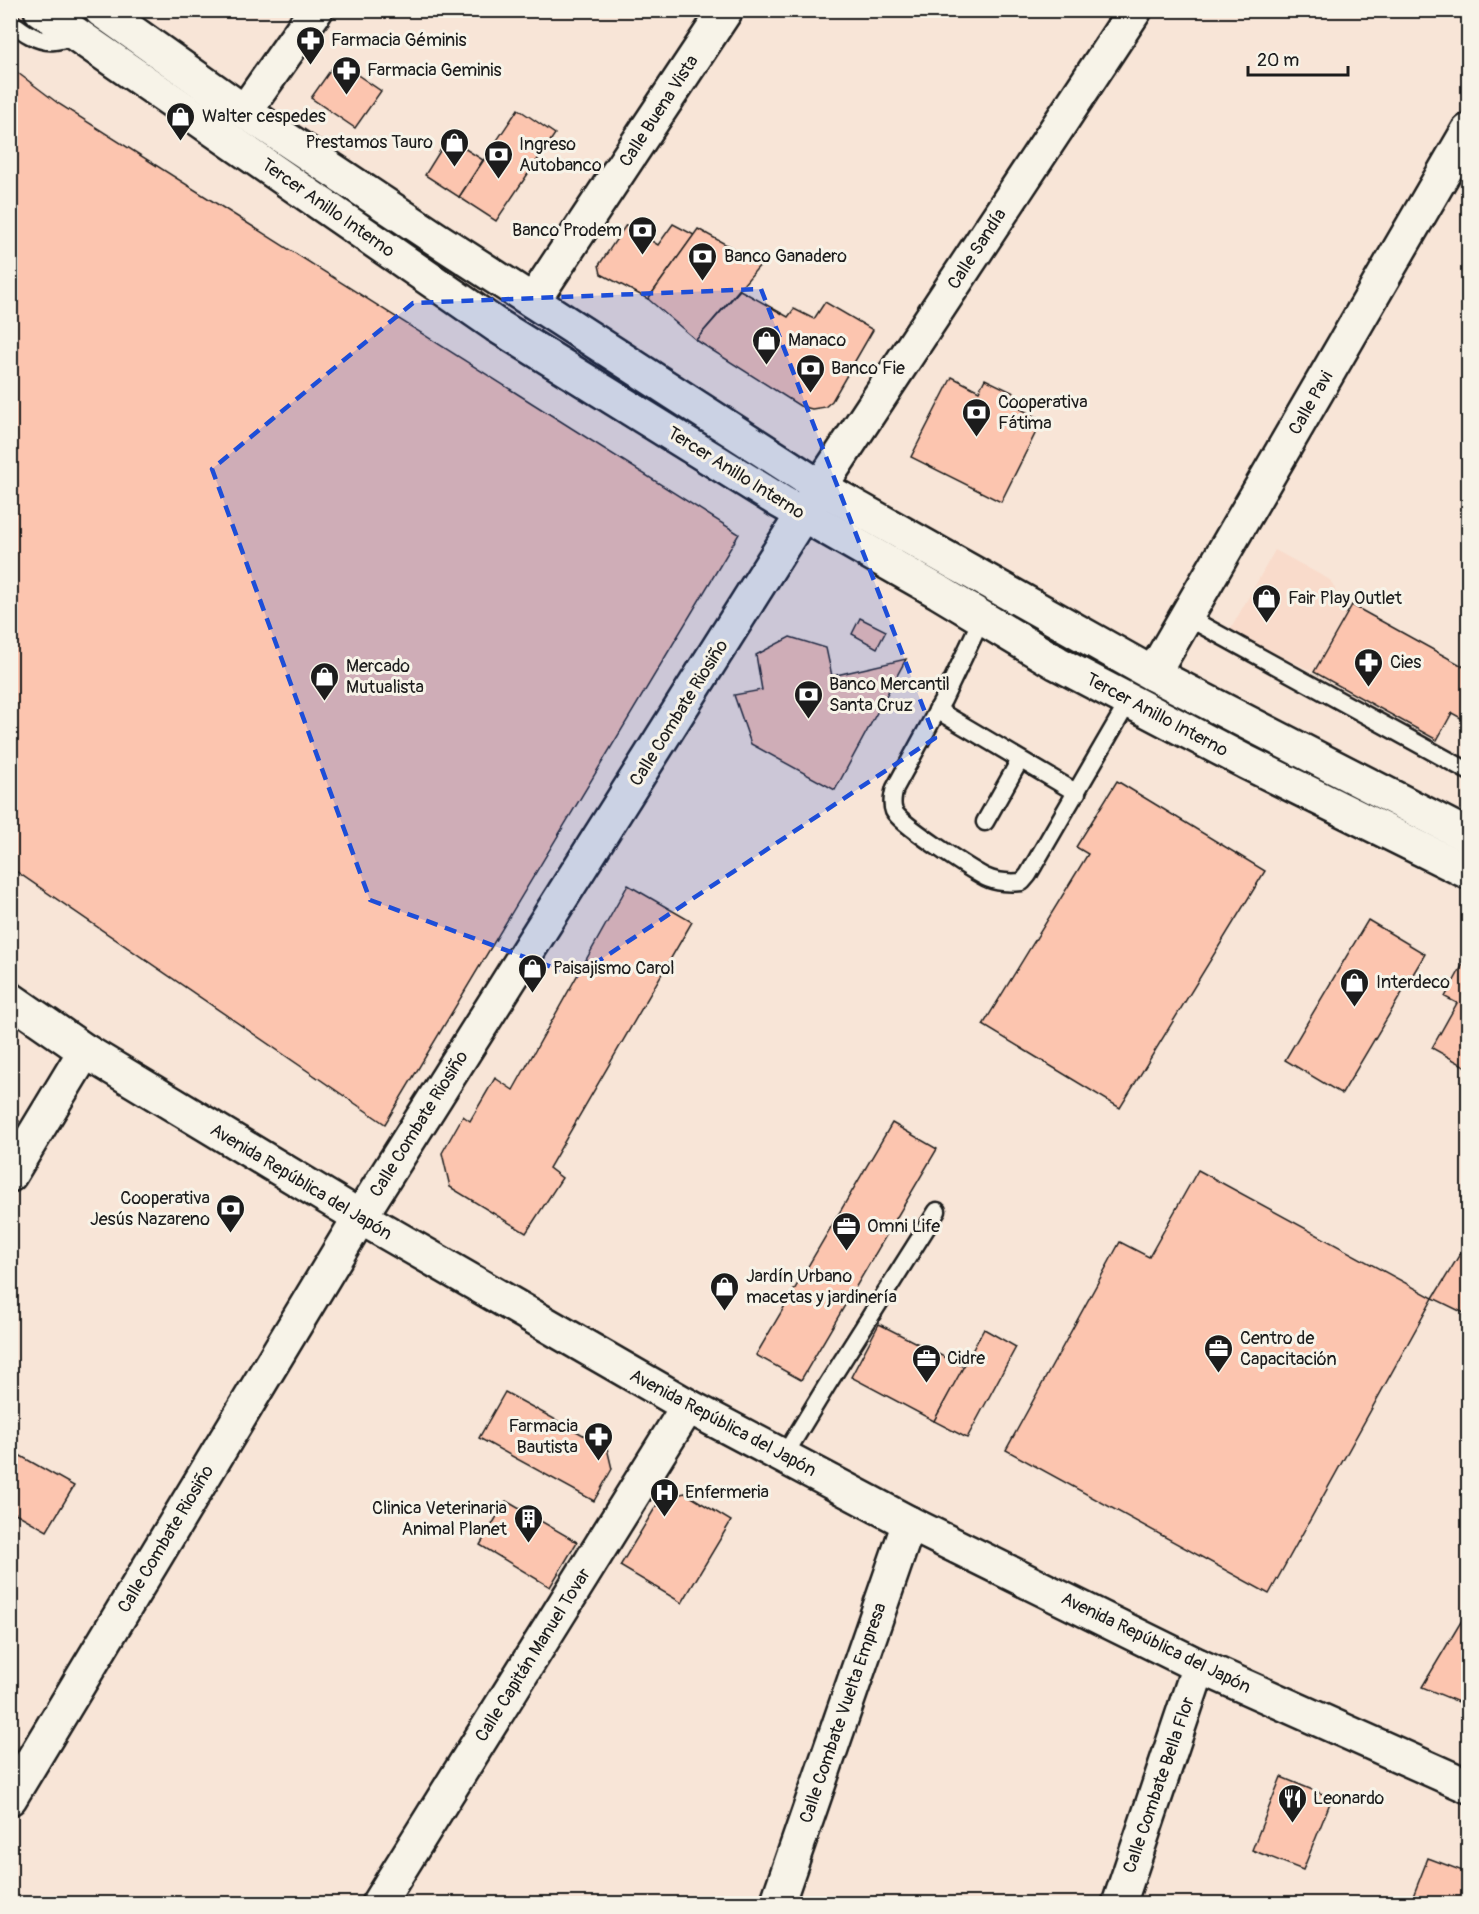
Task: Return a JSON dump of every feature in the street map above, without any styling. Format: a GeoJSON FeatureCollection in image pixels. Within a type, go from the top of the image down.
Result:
{"type":"FeatureCollection","features":[{"type":"Feature","properties":{"kind":"street","name":"Tercer Anillo Interno"},"geometry":{"type":"LineString","coordinates":[[41,10],[496,325],[804,515],[1057,663],[1257,768],[1468,872]]}},
{"type":"Feature","properties":{"kind":"street","name":"Tercer Anillo Interno"},"geometry":{"type":"LineString","coordinates":[[101,10],[245,111],[435,238],[820,488],[1153,674],[1465,826]]}},
{"type":"Feature","properties":{"kind":"street"},"geometry":{"type":"LineString","coordinates":[[245,111],[316,10]]}},
{"type":"Feature","properties":{"kind":"street","name":"Calle Buena Vista"},"geometry":{"type":"LineString","coordinates":[[533,301],[726,10]]}},
{"type":"Feature","properties":{"kind":"street","name":"Calle Sandía"},"geometry":{"type":"LineString","coordinates":[[820,488],[1135,10]]}},
{"type":"Feature","properties":{"kind":"street","name":"Calle Pavi"},"geometry":{"type":"LineString","coordinates":[[1153,674],[1468,131]]}},
{"type":"Feature","properties":{"kind":"street","name":"Calle Combate Riosiño"},"geometry":{"type":"LineString","coordinates":[[10,1798],[360,1217],[820,488]]}},
{"type":"Feature","properties":{"kind":"street","name":"Avenida República del Japón"},"geometry":{"type":"LineString","coordinates":[[10,999],[85,1051],[360,1217],[688,1406],[909,1523],[1199,1666],[1468,1786]]}},
{"type":"Feature","properties":{"kind":"street"},"geometry":{"type":"LineString","coordinates":[[10,1175],[85,1051]]}},
{"type":"Feature","properties":{"kind":"street","name":"Calle Capitán Manuel Tovar"},"geometry":{"type":"LineString","coordinates":[[378,1904],[688,1406]]}},
{"type":"Feature","properties":{"kind":"street","name":"Calle Combate Vuelta Empresa"},"geometry":{"type":"LineString","coordinates":[[777,1904],[909,1523]]}},
{"type":"Feature","properties":{"kind":"street","name":"Calle Combate Bella Flor"},"geometry":{"type":"LineString","coordinates":[[1119,1904],[1199,1666]]}},
{"type":"Feature","properties":{"kind":"lane"},"geometry":{"type":"LineString","coordinates":[[10,21],[39,40],[52,42],[70,38],[84,40]]}},
{"type":"Feature","properties":{"kind":"lane"},"geometry":{"type":"LineString","coordinates":[[1186,617],[1468,771]]}},
{"type":"Feature","properties":{"kind":"lane"},"geometry":{"type":"LineString","coordinates":[[982,618],[937,711],[895,788],[893,809],[912,829],[987,878],[1008,884],[1022,882],[1028,875],[1130,701]]}},
{"type":"Feature","properties":{"kind":"lane"},"geometry":{"type":"LineString","coordinates":[[937,711],[1077,794]]}},
{"type":"Feature","properties":{"kind":"lane"},"geometry":{"type":"LineString","coordinates":[[985,822],[1020,760]]}},
{"type":"Feature","properties":{"kind":"lane"},"geometry":{"type":"LineString","coordinates":[[784,1456],[937,1211]]}},
{"type":"Feature","properties":{"kind":"highlighted area"},"geometry":{"type":"Polygon","coordinates":[[[761,289],[935,738],[576,976],[370,900],[212,469],[413,303],[761,289]]]}},
{"type":"Feature","properties":{"kind":"shaded area"},"geometry":{"type":"Polygon","coordinates":[[[1275,550],[1330,580],[1335,589],[1336,607],[1347,615],[1314,672],[1229,632],[1275,550]]]}},
{"type":"Feature","properties":{"kind":"building","name":"Farmacia Geminis"},"geometry":{"type":"Polygon","coordinates":[[[337,61],[381,91],[355,128],[311,98],[337,61]]]}},
{"type":"Feature","properties":{"kind":"building","name":"Mercado Mutualista"},"geometry":{"type":"Polygon","coordinates":[[[10,67],[59,104],[739,534],[385,1124],[10,867],[10,67]]]}},
{"type":"Feature","properties":{"kind":"building","name":"Ingreso Autobanco"},"geometry":{"type":"Polygon","coordinates":[[[518,109],[555,134],[496,221],[459,197],[518,109]]]}},
{"type":"Feature","properties":{"kind":"building","name":"Prestamos Tauro"},"geometry":{"type":"Polygon","coordinates":[[[448,138],[483,160],[459,197],[425,175],[448,138]]]}},
{"type":"Feature","properties":{"kind":"building","name":"Banco Prodem"},"geometry":{"type":"Polygon","coordinates":[[[673,224],[694,235],[648,299],[601,274],[599,265],[626,225],[658,245],[673,224]]]}},
{"type":"Feature","properties":{"kind":"building","name":"Banco Ganadero"},"geometry":{"type":"Polygon","coordinates":[[[698,229],[761,264],[696,340],[648,299],[698,229]]]}},
{"type":"Feature","properties":{"kind":"building"},"geometry":{"type":"Polygon","coordinates":[[[740,290],[788,317],[794,309],[814,319],[825,302],[873,330],[832,401],[825,407],[812,409],[800,406],[696,340],[740,290]]]}},
{"type":"Feature","properties":{"kind":"building","name":"Cooperativa Fátima"},"geometry":{"type":"Polygon","coordinates":[[[952,377],[979,391],[985,379],[1014,393],[1009,403],[1042,420],[1001,502],[911,457],[952,377]]]}},
{"type":"Feature","properties":{"kind":"building"},"geometry":{"type":"Polygon","coordinates":[[[1352,605],[1468,669],[1468,722],[1452,713],[1437,740],[1314,672],[1352,605]]]}},
{"type":"Feature","properties":{"kind":"building"},"geometry":{"type":"Polygon","coordinates":[[[860,618],[886,631],[877,648],[852,634],[860,618]]]}},
{"type":"Feature","properties":{"kind":"building","name":"Banco Mercantil Santa Cruz"},"geometry":{"type":"Polygon","coordinates":[[[790,637],[826,648],[832,676],[906,659],[835,790],[751,744],[734,695],[762,690],[756,655],[790,637]]]}},
{"type":"Feature","properties":{"kind":"building"},"geometry":{"type":"Polygon","coordinates":[[[1117,781],[1265,871],[1120,1108],[983,1025],[1088,854],[1076,847],[1117,781]]]}},
{"type":"Feature","properties":{"kind":"building"},"geometry":{"type":"Polygon","coordinates":[[[628,885],[692,922],[549,1168],[562,1178],[526,1233],[450,1187],[442,1153],[463,1116],[470,1121],[495,1078],[513,1090],[628,885]]]}},
{"type":"Feature","properties":{"kind":"building","name":"Interdeco"},"geometry":{"type":"Polygon","coordinates":[[[1368,920],[1425,954],[1342,1094],[1285,1060],[1368,920]]]}},
{"type":"Feature","properties":{"kind":"building"},"geometry":{"type":"Polygon","coordinates":[[[1468,955],[1468,1068],[1432,1048],[1457,1003],[1445,997],[1468,955]]]}},
{"type":"Feature","properties":{"kind":"building"},"geometry":{"type":"Polygon","coordinates":[[[10,1116],[19,1121],[10,1135],[10,1116]]]}},
{"type":"Feature","properties":{"kind":"building","name":"Omni Life"},"geometry":{"type":"Polygon","coordinates":[[[892,1123],[937,1149],[801,1380],[756,1355],[892,1123]]]}},
{"type":"Feature","properties":{"kind":"building","name":"Centro de Capacitación"},"geometry":{"type":"Polygon","coordinates":[[[1198,1170],[1433,1298],[1269,1594],[1006,1450],[1120,1242],[1149,1257],[1198,1170]]]}},
{"type":"Feature","properties":{"kind":"building"},"geometry":{"type":"Polygon","coordinates":[[[1468,1241],[1468,1315],[1433,1298],[1468,1241]]]}},
{"type":"Feature","properties":{"kind":"building"},"geometry":{"type":"Polygon","coordinates":[[[879,1324],[964,1367],[934,1421],[851,1377],[879,1324]]]}},
{"type":"Feature","properties":{"kind":"building"},"geometry":{"type":"Polygon","coordinates":[[[984,1329],[1016,1347],[967,1438],[934,1421],[984,1329]]]}},
{"type":"Feature","properties":{"kind":"building"},"geometry":{"type":"Polygon","coordinates":[[[505,1392],[607,1448],[612,1469],[594,1501],[479,1438],[505,1392]]]}},
{"type":"Feature","properties":{"kind":"building"},"geometry":{"type":"Polygon","coordinates":[[[19,1455],[74,1486],[47,1531],[10,1510],[10,1470],[19,1455]]]}},
{"type":"Feature","properties":{"kind":"building"},"geometry":{"type":"Polygon","coordinates":[[[685,1493],[731,1521],[682,1603],[620,1566],[661,1498],[685,1493]]]}},
{"type":"Feature","properties":{"kind":"building","name":"Clinica Veterinaria Animal Planet"},"geometry":{"type":"Polygon","coordinates":[[[506,1501],[577,1542],[550,1587],[480,1545],[506,1501]]]}},
{"type":"Feature","properties":{"kind":"building"},"geometry":{"type":"Polygon","coordinates":[[[1468,1610],[1468,1706],[1422,1687],[1468,1610]]]}},
{"type":"Feature","properties":{"kind":"building","name":"Leonardo"},"geometry":{"type":"Polygon","coordinates":[[[1281,1777],[1332,1798],[1303,1870],[1252,1850],[1281,1777]]]}},
{"type":"Feature","properties":{"kind":"building"},"geometry":{"type":"Polygon","coordinates":[[[1428,1858],[1468,1873],[1468,1893],[1464,1904],[1410,1904],[1428,1858]]]}},
{"type":"Feature","properties":{"kind":"place","name":"Farmacia Géminis"},"geometry":{"type":"Point","coordinates":[310,66]}},
{"type":"Feature","properties":{"kind":"place","name":"Farmacia Geminis"},"geometry":{"type":"Point","coordinates":[346,96]}},
{"type":"Feature","properties":{"kind":"place","name":"Walter cespedes"},"geometry":{"type":"Point","coordinates":[181,142]}},
{"type":"Feature","properties":{"kind":"place","name":"Prestamos Tauro"},"geometry":{"type":"Point","coordinates":[454,168]}},
{"type":"Feature","properties":{"kind":"place","name":"Ingreso Autobanco"},"geometry":{"type":"Point","coordinates":[498,180]}},
{"type":"Feature","properties":{"kind":"place","name":"Banco Prodem"},"geometry":{"type":"Point","coordinates":[643,256]}},
{"type":"Feature","properties":{"kind":"place","name":"Banco Ganadero"},"geometry":{"type":"Point","coordinates":[703,282]}},
{"type":"Feature","properties":{"kind":"place","name":"Manaco"},"geometry":{"type":"Point","coordinates":[767,366]}},
{"type":"Feature","properties":{"kind":"place","name":"Banco Fie"},"geometry":{"type":"Point","coordinates":[810,394]}},
{"type":"Feature","properties":{"kind":"place","name":"Cooperativa Fátima"},"geometry":{"type":"Point","coordinates":[977,438]}},
{"type":"Feature","properties":{"kind":"place","name":"Fair Play Outlet"},"geometry":{"type":"Point","coordinates":[1267,624]}},
{"type":"Feature","properties":{"kind":"place","name":"Cies"},"geometry":{"type":"Point","coordinates":[1369,688]}},
{"type":"Feature","properties":{"kind":"place","name":"Mercado Mutualista"},"geometry":{"type":"Point","coordinates":[325,702]}},
{"type":"Feature","properties":{"kind":"place","name":"Banco Mercantil Santa Cruz"},"geometry":{"type":"Point","coordinates":[808,720]}},
{"type":"Feature","properties":{"kind":"place","name":"Paisajismo Carol"},"geometry":{"type":"Point","coordinates":[532,994]}},
{"type":"Feature","properties":{"kind":"place","name":"Interdeco"},"geometry":{"type":"Point","coordinates":[1355,1008]}},
{"type":"Feature","properties":{"kind":"place","name":"Cooperativa Jesús Nazareno"},"geometry":{"type":"Point","coordinates":[231,1234]}},
{"type":"Feature","properties":{"kind":"place","name":"Omni Life"},"geometry":{"type":"Point","coordinates":[846,1252]}},
{"type":"Feature","properties":{"kind":"place","name":"Jardín Urbano macetas y jardinería"},"geometry":{"type":"Point","coordinates":[725,1312]}},
{"type":"Feature","properties":{"kind":"place","name":"Centro de Capacitación"},"geometry":{"type":"Point","coordinates":[1219,1374]}},
{"type":"Feature","properties":{"kind":"place","name":"Cidre"},"geometry":{"type":"Point","coordinates":[926,1384]}},
{"type":"Feature","properties":{"kind":"place","name":"Farmacia Bautista"},"geometry":{"type":"Point","coordinates":[599,1462]}},
{"type":"Feature","properties":{"kind":"place","name":"Enfermeria"},"geometry":{"type":"Point","coordinates":[664,1518]}},
{"type":"Feature","properties":{"kind":"place","name":"Clinica Veterinaria Animal Planet"},"geometry":{"type":"Point","coordinates":[528,1544]}},
{"type":"Feature","properties":{"kind":"place","name":"Leonardo"},"geometry":{"type":"Point","coordinates":[1292,1824]}}]}
